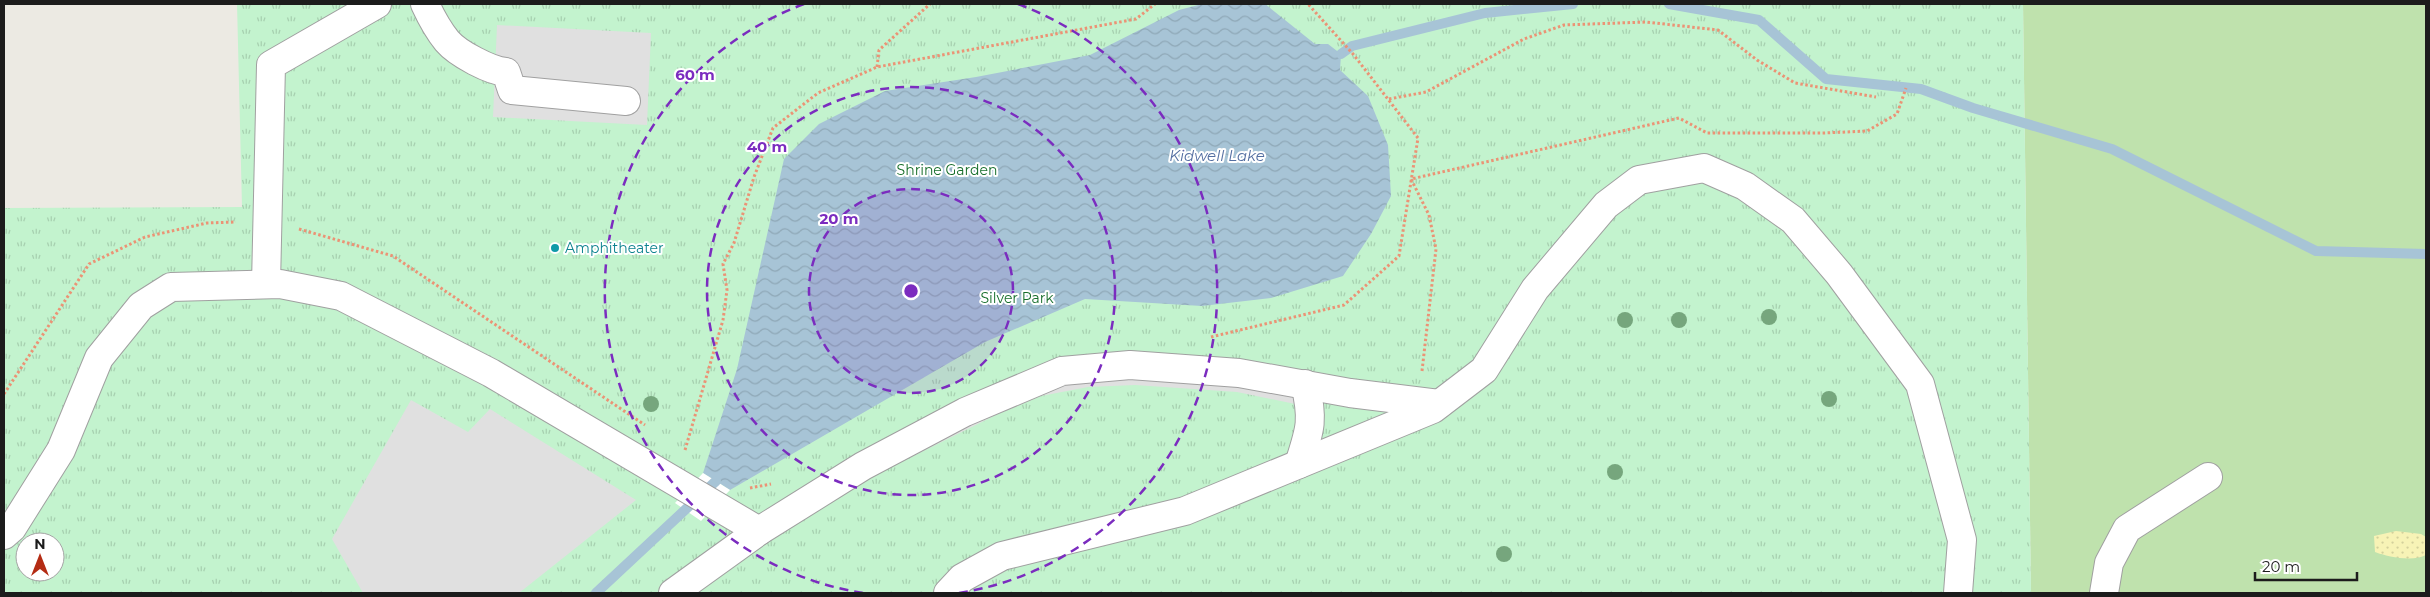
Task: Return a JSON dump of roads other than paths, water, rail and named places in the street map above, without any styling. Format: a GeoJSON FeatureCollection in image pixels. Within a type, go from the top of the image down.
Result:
{"type":"FeatureCollection","features":[{"type":"Feature","properties":{"kind":"lane"},"geometry":{"type":"LineString","coordinates":[[266,284],[271,65],[377,4]]}},
{"type":"Feature","properties":{"kind":"lane"},"geometry":{"type":"LineString","coordinates":[[425,4],[432,20],[448,43],[493,71],[506,72],[512,90],[626,101]]}},
{"type":"Feature","properties":{"kind":"lane"},"geometry":{"type":"LineString","coordinates":[[673,593],[759,531],[863,466],[965,412],[1062,371],[1130,365],[1239,373],[1350,393],[1428,402],[1484,370],[1535,288],[1606,205],[1639,180],[1704,168],[1744,186],[1793,220],[1839,274],[1920,384],[1962,540],[1958,593]]}},
{"type":"Feature","properties":{"kind":"lane"},"geometry":{"type":"LineString","coordinates":[[4,535],[12,528],[61,450],[99,358],[141,306],[171,287],[266,284],[280,284],[341,296],[491,373],[759,531]]}},
{"type":"Feature","properties":{"kind":"lane"},"geometry":{"type":"LineString","coordinates":[[1299,464],[1310,432],[1312,411],[1305,384]]}},
{"type":"Feature","properties":{"kind":"lane"},"geometry":{"type":"LineString","coordinates":[[948,593],[962,578],[1002,556],[1185,511],[1433,409],[1428,402]]}},
{"type":"Feature","properties":{"kind":"lane"},"geometry":{"type":"LineString","coordinates":[[2104,593],[2110,563],[2127,529],[2208,477]]}},
{"type":"Feature","properties":{"kind":"water","name":"Kidwell Lake"},"geometry":{"type":"Polygon","coordinates":[[[1202,4],[1265,4],[1315,44],[1328,44],[1341,54],[1340,70],[1368,96],[1388,145],[1391,196],[1371,234],[1343,276],[1271,298],[1202,306],[1085,299],[985,342],[730,490],[703,473],[737,369],[784,159],[819,124],[885,91],[976,77],[1090,55],[1179,10],[1202,4]]]}},
{"type":"Feature","properties":{"kind":"waterway"},"geometry":{"type":"LineString","coordinates":[[1341,54],[1352,46],[1485,13],[1573,4]]}},
{"type":"Feature","properties":{"kind":"waterway"},"geometry":{"type":"LineString","coordinates":[[1669,4],[1759,20],[1826,79],[1921,89],[1973,108],[2112,149],[2316,251],[2426,254]]}},
{"type":"Feature","properties":{"kind":"waterway"},"geometry":{"type":"LineString","coordinates":[[596,593],[716,481]]}},
{"type":"Feature","properties":{"kind":"place","name":"Amphitheater"},"geometry":{"type":"Point","coordinates":[555,248]}},
{"type":"Feature","properties":{"kind":"park label","name":"Shrine Garden"},"geometry":{"type":"Point","coordinates":[947,170]}},
{"type":"Feature","properties":{"kind":"park label","name":"Silver Park"},"geometry":{"type":"Point","coordinates":[1017,298]}}]}
